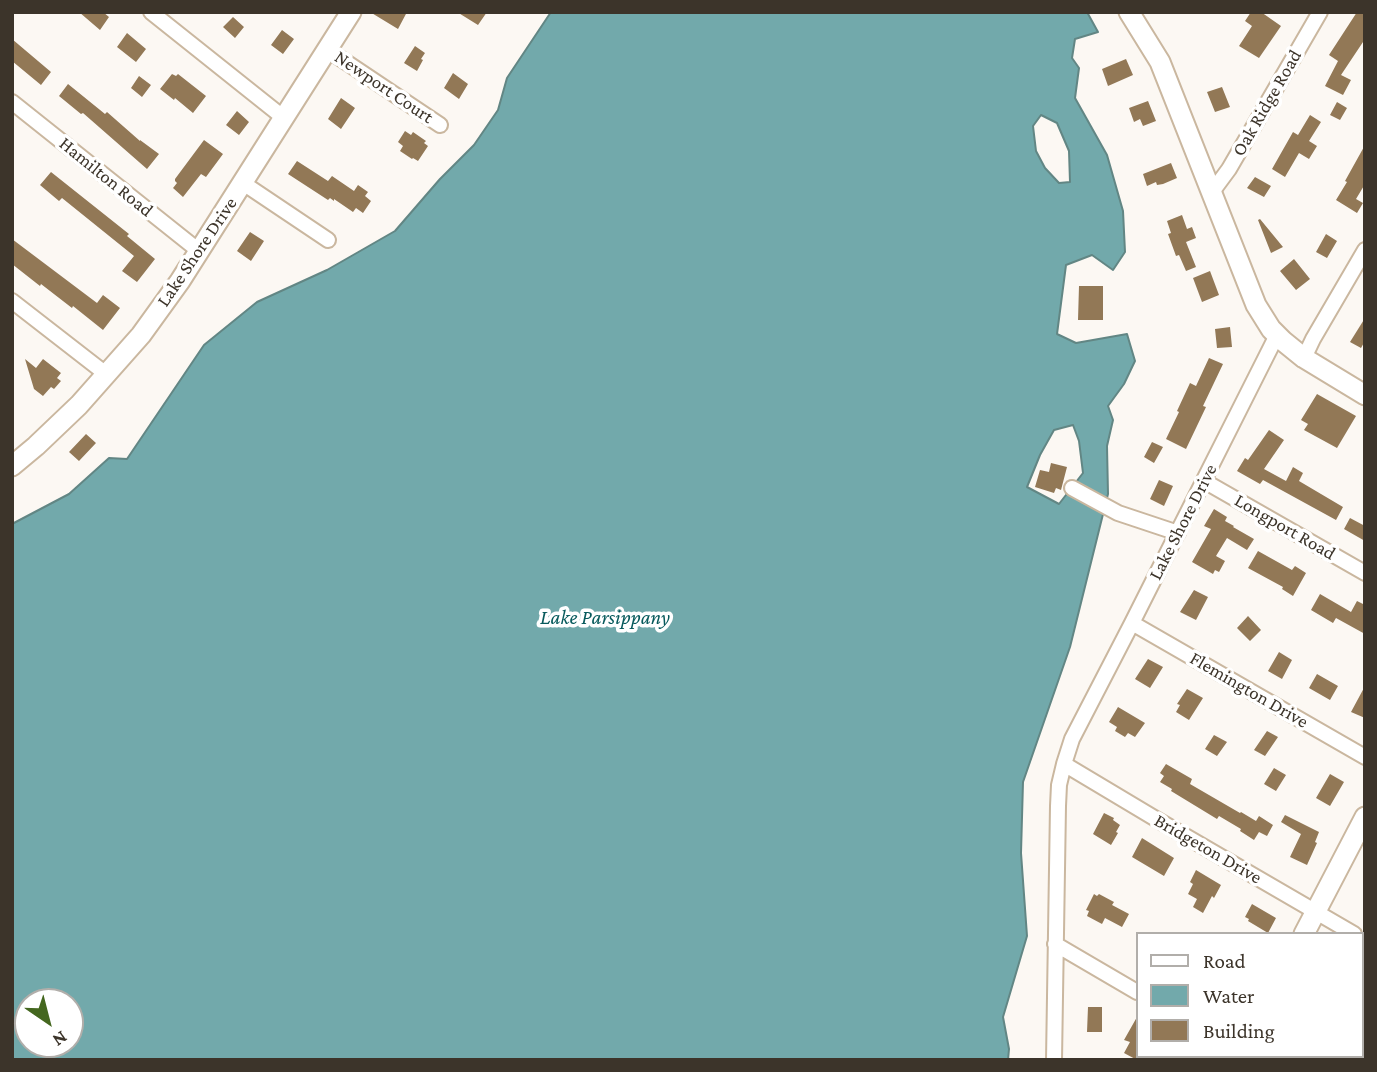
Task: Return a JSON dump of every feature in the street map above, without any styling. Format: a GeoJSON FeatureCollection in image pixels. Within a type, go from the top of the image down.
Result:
{"type":"FeatureCollection","features":[{"type":"Feature","properties":{"kind":"street"},"geometry":{"type":"LineString","coordinates":[[151,12],[284,118]]}},
{"type":"Feature","properties":{"kind":"street","name":"Lake Shore Drive"},"geometry":{"type":"LineString","coordinates":[[12,466],[79,405],[141,335],[200,251],[351,12]]}},
{"type":"Feature","properties":{"kind":"street","name":"Oak Ridge Road"},"geometry":{"type":"LineString","coordinates":[[1212,192],[1229,169],[1320,12]]}},
{"type":"Feature","properties":{"kind":"street"},"geometry":{"type":"LineString","coordinates":[[1134,14],[1160,62],[1256,305],[1277,335],[1304,358],[1365,395]]}},
{"type":"Feature","properties":{"kind":"street","name":"Newport Court"},"geometry":{"type":"LineString","coordinates":[[328,50],[440,125]]}},
{"type":"Feature","properties":{"kind":"street","name":"Hamilton Road"},"geometry":{"type":"LineString","coordinates":[[12,102],[200,251]]}},
{"type":"Feature","properties":{"kind":"street"},"geometry":{"type":"LineString","coordinates":[[243,183],[328,240]]}},
{"type":"Feature","properties":{"kind":"street"},"geometry":{"type":"LineString","coordinates":[[1304,358],[1365,250]]}},
{"type":"Feature","properties":{"kind":"street"},"geometry":{"type":"LineString","coordinates":[[12,301],[106,374]]}},
{"type":"Feature","properties":{"kind":"street","name":"Lake Shore Drive"},"geometry":{"type":"LineString","coordinates":[[1054,1060],[1058,806],[1064,764],[1072,739],[1277,335]]}},
{"type":"Feature","properties":{"kind":"street","name":"Longport Road"},"geometry":{"type":"LineString","coordinates":[[1204,481],[1365,573]]}},
{"type":"Feature","properties":{"kind":"street"},"geometry":{"type":"LineString","coordinates":[[1072,488],[1118,513],[1178,533]]}},
{"type":"Feature","properties":{"kind":"street","name":"Flemington Drive"},"geometry":{"type":"LineString","coordinates":[[1132,623],[1365,757]]}},
{"type":"Feature","properties":{"kind":"street","name":"Bridgeton Drive"},"geometry":{"type":"LineString","coordinates":[[1064,764],[1351,932]]}},
{"type":"Feature","properties":{"kind":"street"},"geometry":{"type":"LineString","coordinates":[[1305,932],[1365,817]]}},
{"type":"Feature","properties":{"kind":"street"},"geometry":{"type":"LineString","coordinates":[[1055,944],[1136,991]]}},
{"type":"Feature","properties":{"kind":"water","name":"Lake Parsippany"},"geometry":{"type":"Polygon","coordinates":[[[551,12],[1087,12],[1098,32],[1075,39],[1072,58],[1079,68],[1075,98],[1107,155],[1123,211],[1125,252],[1113,270],[1092,255],[1066,265],[1057,334],[1076,343],[1127,334],[1135,361],[1124,384],[1108,406],[1113,420],[1107,446],[1108,494],[1070,647],[1023,782],[1021,853],[1027,936],[1003,1017],[1009,1049],[1008,1060],[12,1060],[12,524],[69,494],[109,458],[127,459],[204,345],[257,302],[327,270],[395,231],[474,145],[498,110],[507,78],[551,12]],[[1041,115],[1033,126],[1036,151],[1045,168],[1059,183],[1070,182],[1069,151],[1057,123],[1041,115]],[[1073,425],[1054,430],[1027,487],[1059,504],[1083,473],[1079,441],[1073,425]]]}},
{"type":"Feature","properties":{"kind":"building"},"geometry":{"type":"Polygon","coordinates":[[[79,12],[103,12],[109,17],[100,30],[79,12]]]}},
{"type":"Feature","properties":{"kind":"building"},"geometry":{"type":"Polygon","coordinates":[[[370,12],[407,12],[398,29],[370,12]]]}},
{"type":"Feature","properties":{"kind":"building"},"geometry":{"type":"Polygon","coordinates":[[[457,12],[487,12],[478,25],[457,12]]]}},
{"type":"Feature","properties":{"kind":"building"},"geometry":{"type":"Polygon","coordinates":[[[1251,12],[1261,12],[1281,26],[1259,58],[1239,46],[1252,26],[1245,21],[1251,12]]]}},
{"type":"Feature","properties":{"kind":"building"},"geometry":{"type":"Polygon","coordinates":[[[1357,12],[1365,12],[1365,39],[1341,75],[1351,80],[1343,95],[1325,86],[1338,61],[1329,55],[1357,12]]]}},
{"type":"Feature","properties":{"kind":"building"},"geometry":{"type":"Polygon","coordinates":[[[233,17],[244,27],[235,38],[223,27],[233,17]]]}},
{"type":"Feature","properties":{"kind":"building"},"geometry":{"type":"Polygon","coordinates":[[[282,30],[294,39],[283,54],[271,45],[282,30]]]}},
{"type":"Feature","properties":{"kind":"building"},"geometry":{"type":"Polygon","coordinates":[[[127,33],[146,49],[136,62],[117,47],[127,33]]]}},
{"type":"Feature","properties":{"kind":"building"},"geometry":{"type":"Polygon","coordinates":[[[12,39],[51,72],[41,85],[12,61],[12,39]]]}},
{"type":"Feature","properties":{"kind":"building"},"geometry":{"type":"Polygon","coordinates":[[[415,46],[425,53],[417,71],[404,63],[415,46]]]}},
{"type":"Feature","properties":{"kind":"building"},"geometry":{"type":"Polygon","coordinates":[[[1126,59],[1133,75],[1108,86],[1102,69],[1126,59]]]}},
{"type":"Feature","properties":{"kind":"building"},"geometry":{"type":"Polygon","coordinates":[[[453,73],[468,84],[459,99],[444,88],[453,73]]]}},
{"type":"Feature","properties":{"kind":"building"},"geometry":{"type":"Polygon","coordinates":[[[172,74],[178,74],[206,96],[193,113],[160,89],[172,74]]]}},
{"type":"Feature","properties":{"kind":"building"},"geometry":{"type":"Polygon","coordinates":[[[139,76],[151,85],[142,97],[131,88],[139,76]]]}},
{"type":"Feature","properties":{"kind":"building"},"geometry":{"type":"Polygon","coordinates":[[[68,84],[159,154],[147,169],[83,113],[59,96],[68,84]]]}},
{"type":"Feature","properties":{"kind":"building"},"geometry":{"type":"Polygon","coordinates":[[[1222,87],[1230,107],[1215,112],[1207,92],[1222,87]]]}},
{"type":"Feature","properties":{"kind":"building"},"geometry":{"type":"Polygon","coordinates":[[[341,98],[355,108],[341,129],[328,119],[341,98]]]}},
{"type":"Feature","properties":{"kind":"building"},"geometry":{"type":"Polygon","coordinates":[[[1148,101],[1156,121],[1143,126],[1140,119],[1134,122],[1129,108],[1148,101]]]}},
{"type":"Feature","properties":{"kind":"building"},"geometry":{"type":"Polygon","coordinates":[[[1337,102],[1347,108],[1340,120],[1330,115],[1337,102]]]}},
{"type":"Feature","properties":{"kind":"building"},"geometry":{"type":"Polygon","coordinates":[[[237,111],[249,122],[239,135],[226,125],[237,111]]]}},
{"type":"Feature","properties":{"kind":"building"},"geometry":{"type":"Polygon","coordinates":[[[1310,115],[1321,122],[1309,141],[1317,146],[1309,159],[1299,153],[1285,177],[1272,169],[1293,132],[1298,135],[1310,115]]]}},
{"type":"Feature","properties":{"kind":"building"},"geometry":{"type":"Polygon","coordinates":[[[405,131],[411,135],[413,132],[426,141],[424,143],[428,146],[418,161],[400,151],[403,146],[398,142],[405,131]]]}},
{"type":"Feature","properties":{"kind":"building"},"geometry":{"type":"Polygon","coordinates":[[[204,140],[223,154],[206,177],[201,174],[183,197],[173,188],[177,183],[175,179],[204,140]]]}},
{"type":"Feature","properties":{"kind":"building"},"geometry":{"type":"Polygon","coordinates":[[[1365,145],[1365,184],[1356,199],[1363,203],[1357,213],[1336,200],[1365,145]]]}},
{"type":"Feature","properties":{"kind":"building"},"geometry":{"type":"Polygon","coordinates":[[[297,161],[328,181],[332,176],[354,191],[358,185],[368,192],[365,196],[371,201],[363,213],[356,208],[353,212],[334,199],[328,200],[288,174],[297,161]]]}},
{"type":"Feature","properties":{"kind":"building"},"geometry":{"type":"Polygon","coordinates":[[[1171,163],[1177,178],[1163,184],[1157,185],[1156,182],[1147,186],[1143,174],[1171,163]]]}},
{"type":"Feature","properties":{"kind":"building"},"geometry":{"type":"Polygon","coordinates":[[[51,172],[129,234],[127,236],[155,259],[137,282],[122,271],[134,256],[62,198],[59,201],[40,185],[51,172]]]}},
{"type":"Feature","properties":{"kind":"building"},"geometry":{"type":"Polygon","coordinates":[[[1255,177],[1271,186],[1264,197],[1247,188],[1255,177]]]}},
{"type":"Feature","properties":{"kind":"building"},"geometry":{"type":"Polygon","coordinates":[[[1182,215],[1187,229],[1192,227],[1196,238],[1186,242],[1196,267],[1186,271],[1179,255],[1176,256],[1168,234],[1171,233],[1167,221],[1182,215]]]}},
{"type":"Feature","properties":{"kind":"building"},"geometry":{"type":"Polygon","coordinates":[[[1260,219],[1283,247],[1271,253],[1258,220],[1260,219]]]}},
{"type":"Feature","properties":{"kind":"building"},"geometry":{"type":"Polygon","coordinates":[[[250,232],[264,241],[251,261],[237,251],[250,232]]]}},
{"type":"Feature","properties":{"kind":"building"},"geometry":{"type":"Polygon","coordinates":[[[1326,234],[1337,241],[1327,258],[1316,252],[1326,234]]]}},
{"type":"Feature","properties":{"kind":"building"},"geometry":{"type":"Polygon","coordinates":[[[12,239],[97,303],[103,295],[120,308],[103,330],[12,264],[12,239]]]}},
{"type":"Feature","properties":{"kind":"building"},"geometry":{"type":"Polygon","coordinates":[[[1294,259],[1310,279],[1296,290],[1280,271],[1294,259]]]}},
{"type":"Feature","properties":{"kind":"building"},"geometry":{"type":"Polygon","coordinates":[[[1210,271],[1219,295],[1202,302],[1193,278],[1210,271]]]}},
{"type":"Feature","properties":{"kind":"building"},"geometry":{"type":"Polygon","coordinates":[[[1079,286],[1103,286],[1103,320],[1078,320],[1079,286]]]}},
{"type":"Feature","properties":{"kind":"building"},"geometry":{"type":"Polygon","coordinates":[[[1365,318],[1365,341],[1361,348],[1350,342],[1365,318]]]}},
{"type":"Feature","properties":{"kind":"building"},"geometry":{"type":"Polygon","coordinates":[[[1230,327],[1232,347],[1217,348],[1215,329],[1230,327]]]}},
{"type":"Feature","properties":{"kind":"building"},"geometry":{"type":"Polygon","coordinates":[[[1209,358],[1223,364],[1186,449],[1166,439],[1190,383],[1196,386],[1209,358]]]}},
{"type":"Feature","properties":{"kind":"building"},"geometry":{"type":"Polygon","coordinates":[[[25,359],[36,368],[43,359],[61,373],[57,378],[61,381],[43,396],[34,389],[25,359]]]}},
{"type":"Feature","properties":{"kind":"building"},"geometry":{"type":"Polygon","coordinates":[[[1317,394],[1356,416],[1337,448],[1304,430],[1308,424],[1301,420],[1317,394]]]}},
{"type":"Feature","properties":{"kind":"building"},"geometry":{"type":"Polygon","coordinates":[[[1269,430],[1284,440],[1264,469],[1286,481],[1293,467],[1303,473],[1299,481],[1343,507],[1336,520],[1263,480],[1260,484],[1237,471],[1269,430]]]}},
{"type":"Feature","properties":{"kind":"building"},"geometry":{"type":"Polygon","coordinates":[[[86,434],[96,443],[79,461],[69,452],[86,434]]]}},
{"type":"Feature","properties":{"kind":"building"},"geometry":{"type":"Polygon","coordinates":[[[1152,442],[1163,447],[1154,463],[1144,457],[1152,442]]]}},
{"type":"Feature","properties":{"kind":"building"},"geometry":{"type":"Polygon","coordinates":[[[1051,463],[1067,467],[1061,490],[1056,488],[1054,493],[1035,487],[1040,470],[1049,472],[1051,463]]]}},
{"type":"Feature","properties":{"kind":"building"},"geometry":{"type":"Polygon","coordinates":[[[1159,480],[1173,486],[1164,506],[1150,499],[1159,480]]]}},
{"type":"Feature","properties":{"kind":"building"},"geometry":{"type":"Polygon","coordinates":[[[1214,509],[1227,517],[1225,521],[1233,527],[1254,539],[1247,550],[1227,538],[1216,556],[1225,561],[1219,572],[1215,570],[1213,574],[1192,562],[1211,529],[1204,526],[1214,509]]]}},
{"type":"Feature","properties":{"kind":"building"},"geometry":{"type":"Polygon","coordinates":[[[1350,518],[1365,526],[1365,541],[1344,529],[1350,518]]]}},
{"type":"Feature","properties":{"kind":"building"},"geometry":{"type":"Polygon","coordinates":[[[1258,551],[1292,570],[1295,566],[1306,573],[1293,596],[1282,589],[1283,587],[1248,568],[1258,551]]]}},
{"type":"Feature","properties":{"kind":"building"},"geometry":{"type":"Polygon","coordinates":[[[1194,590],[1208,597],[1196,620],[1180,612],[1194,590]]]}},
{"type":"Feature","properties":{"kind":"building"},"geometry":{"type":"Polygon","coordinates":[[[1320,594],[1351,612],[1357,601],[1365,605],[1365,634],[1336,618],[1333,623],[1311,610],[1320,594]]]}},
{"type":"Feature","properties":{"kind":"building"},"geometry":{"type":"Polygon","coordinates":[[[1248,616],[1261,630],[1250,641],[1237,628],[1248,616]]]}},
{"type":"Feature","properties":{"kind":"building"},"geometry":{"type":"Polygon","coordinates":[[[1279,652],[1292,660],[1282,679],[1268,671],[1279,652]]]}},
{"type":"Feature","properties":{"kind":"building"},"geometry":{"type":"Polygon","coordinates":[[[1148,659],[1163,667],[1150,688],[1135,679],[1148,659]]]}},
{"type":"Feature","properties":{"kind":"building"},"geometry":{"type":"Polygon","coordinates":[[[1317,674],[1338,686],[1330,700],[1309,688],[1317,674]]]}},
{"type":"Feature","properties":{"kind":"building"},"geometry":{"type":"Polygon","coordinates":[[[1365,686],[1365,718],[1351,712],[1365,686]]]}},
{"type":"Feature","properties":{"kind":"building"},"geometry":{"type":"Polygon","coordinates":[[[1187,689],[1203,698],[1189,720],[1176,712],[1180,705],[1177,704],[1187,689]]]}},
{"type":"Feature","properties":{"kind":"building"},"geometry":{"type":"Polygon","coordinates":[[[1118,707],[1145,723],[1135,737],[1128,733],[1125,737],[1115,731],[1117,727],[1109,722],[1118,707]]]}},
{"type":"Feature","properties":{"kind":"building"},"geometry":{"type":"Polygon","coordinates":[[[1267,731],[1278,737],[1265,756],[1254,750],[1267,731]]]}},
{"type":"Feature","properties":{"kind":"building"},"geometry":{"type":"Polygon","coordinates":[[[1214,735],[1227,742],[1217,756],[1205,749],[1214,735]]]}},
{"type":"Feature","properties":{"kind":"building"},"geometry":{"type":"Polygon","coordinates":[[[1166,764],[1192,779],[1190,784],[1240,813],[1256,821],[1259,816],[1273,825],[1267,836],[1259,832],[1254,840],[1219,816],[1217,819],[1171,791],[1172,789],[1160,782],[1164,776],[1160,773],[1166,764]]]}},
{"type":"Feature","properties":{"kind":"building"},"geometry":{"type":"Polygon","coordinates":[[[1274,768],[1286,775],[1276,791],[1264,784],[1274,768]]]}},
{"type":"Feature","properties":{"kind":"building"},"geometry":{"type":"Polygon","coordinates":[[[1330,774],[1344,782],[1330,806],[1316,798],[1330,774]]]}},
{"type":"Feature","properties":{"kind":"building"},"geometry":{"type":"Polygon","coordinates":[[[1104,813],[1120,825],[1111,845],[1093,834],[1104,813]]]}},
{"type":"Feature","properties":{"kind":"building"},"geometry":{"type":"Polygon","coordinates":[[[1285,815],[1319,832],[1307,865],[1290,857],[1301,834],[1281,822],[1285,815]]]}},
{"type":"Feature","properties":{"kind":"building"},"geometry":{"type":"Polygon","coordinates":[[[1142,838],[1174,858],[1164,876],[1132,857],[1142,838]]]}},
{"type":"Feature","properties":{"kind":"building"},"geometry":{"type":"Polygon","coordinates":[[[1196,870],[1221,885],[1203,913],[1193,907],[1197,899],[1188,894],[1196,870]]]}},
{"type":"Feature","properties":{"kind":"building"},"geometry":{"type":"Polygon","coordinates":[[[1094,894],[1114,902],[1112,905],[1129,914],[1122,927],[1105,918],[1102,924],[1087,916],[1089,911],[1086,910],[1094,894]]]}},
{"type":"Feature","properties":{"kind":"building"},"geometry":{"type":"Polygon","coordinates":[[[1252,904],[1276,918],[1266,932],[1245,917],[1252,904]]]}},
{"type":"Feature","properties":{"kind":"building"},"geometry":{"type":"Polygon","coordinates":[[[1088,1007],[1102,1007],[1102,1032],[1087,1032],[1088,1007]]]}},
{"type":"Feature","properties":{"kind":"building"},"geometry":{"type":"Polygon","coordinates":[[[1136,1019],[1137,1060],[1124,1053],[1130,1042],[1124,1040],[1136,1019]]]}}]}
